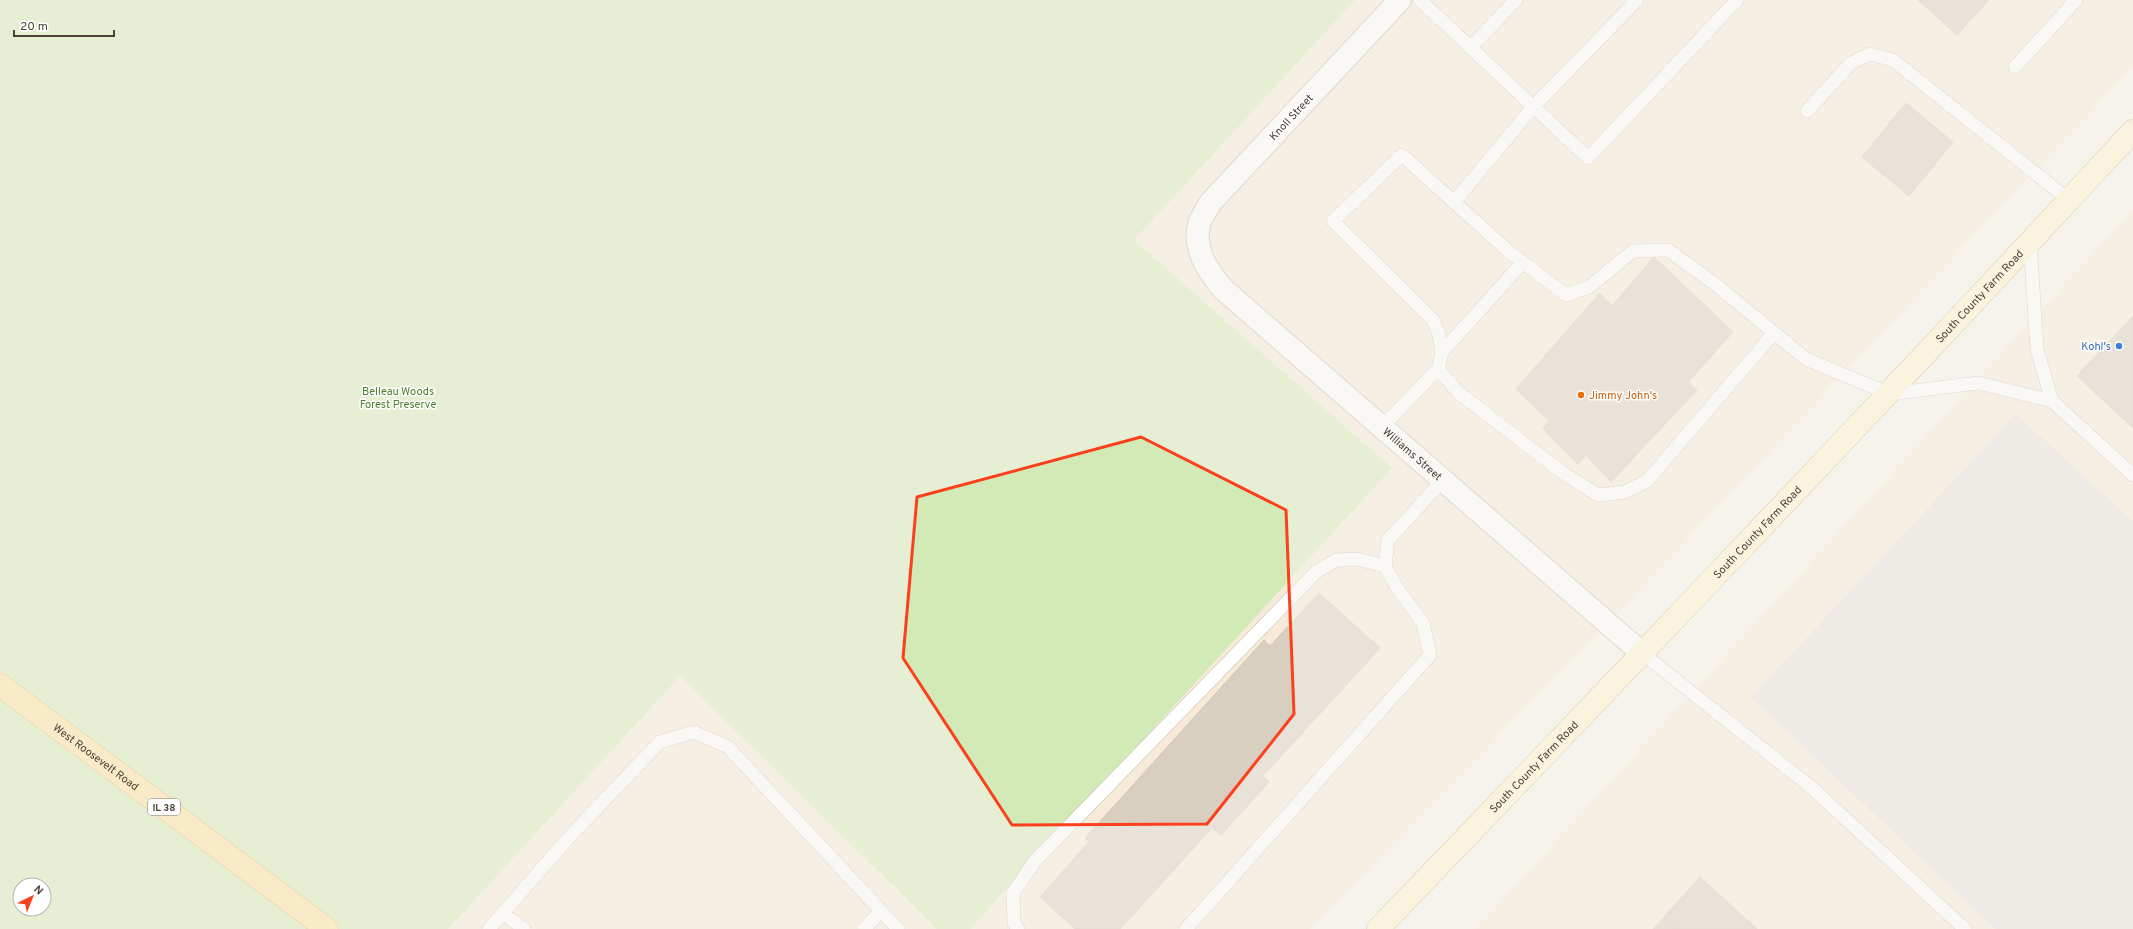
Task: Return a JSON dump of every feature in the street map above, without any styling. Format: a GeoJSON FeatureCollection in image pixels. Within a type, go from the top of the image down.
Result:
{"type":"FeatureCollection","features":[{"type":"Feature","properties":{"kind":"main road","name":"South County Farm Road"},"geometry":{"type":"LineString","coordinates":[[1378,929],[1643,654],[1890,394],[2133,131]]}},
{"type":"Feature","properties":{"kind":"main road","name":"West Roosevelt Road"},"geometry":{"type":"LineString","coordinates":[[0,685],[327,929]]}},
{"type":"Feature","properties":{"kind":"street","name":"Knoll Street"},"geometry":{"type":"LineString","coordinates":[[1198,242],[1199,224],[1211,202],[1400,0]]}},
{"type":"Feature","properties":{"kind":"street","name":"Williams Street"},"geometry":{"type":"LineString","coordinates":[[1198,242],[1206,269],[1223,289],[1643,654]]}},
{"type":"Feature","properties":{"kind":"lane"},"geometry":{"type":"LineString","coordinates":[[1420,0],[1588,158],[1737,0]]}},
{"type":"Feature","properties":{"kind":"lane"},"geometry":{"type":"LineString","coordinates":[[1470,48],[1516,0]]}},
{"type":"Feature","properties":{"kind":"lane"},"geometry":{"type":"LineString","coordinates":[[1454,202],[1534,107],[1637,0]]}},
{"type":"Feature","properties":{"kind":"lane"},"geometry":{"type":"LineString","coordinates":[[2015,67],[2076,0]]}},
{"type":"Feature","properties":{"kind":"lane"},"geometry":{"type":"LineString","coordinates":[[1807,111],[1851,63],[1870,54],[1892,60],[2069,200]]}},
{"type":"Feature","properties":{"kind":"lane"},"geometry":{"type":"LineString","coordinates":[[1382,427],[1438,369],[1442,352],[1439,334],[1433,320],[1334,221],[1402,155],[1523,262],[1566,294],[1589,287],[1633,251],[1668,250],[1715,284],[1806,359],[1890,394],[1978,383],[2052,401],[2133,474]]}},
{"type":"Feature","properties":{"kind":"lane"},"geometry":{"type":"LineString","coordinates":[[2030,243],[2037,349],[2052,401]]}},
{"type":"Feature","properties":{"kind":"lane"},"geometry":{"type":"LineString","coordinates":[[1442,352],[1523,262]]}},
{"type":"Feature","properties":{"kind":"lane"},"geometry":{"type":"LineString","coordinates":[[1438,369],[1459,394],[1562,473],[1598,495],[1625,492],[1647,481],[1774,333]]}},
{"type":"Feature","properties":{"kind":"lane"},"geometry":{"type":"LineString","coordinates":[[1186,929],[1430,655],[1423,623],[1397,588],[1385,566],[1388,540],[1443,480]]}},
{"type":"Feature","properties":{"kind":"lane"},"geometry":{"type":"LineString","coordinates":[[1018,929],[1014,922],[1013,893],[1035,861],[1317,571],[1337,560],[1358,559],[1385,566]]}},
{"type":"Feature","properties":{"kind":"lane"},"geometry":{"type":"LineString","coordinates":[[1643,654],[1811,787],[1965,929]]}},
{"type":"Feature","properties":{"kind":"lane"},"geometry":{"type":"LineString","coordinates":[[489,929],[571,835],[660,742],[694,732],[728,747],[898,929]]}},
{"type":"Feature","properties":{"kind":"lane"},"geometry":{"type":"LineString","coordinates":[[864,929],[881,911]]}},
{"type":"Feature","properties":{"kind":"lane"},"geometry":{"type":"LineString","coordinates":[[503,913],[524,929]]}},
{"type":"Feature","properties":{"kind":"highlighted area"},"geometry":{"type":"Polygon","coordinates":[[[1141,437],[1286,510],[1294,714],[1207,824],[1012,825],[903,658],[917,497],[1141,437]]]}},
{"type":"Feature","properties":{"kind":"shaded area"},"geometry":{"type":"Polygon","coordinates":[[[1355,0],[2133,0],[2133,67],[1591,641],[1310,929],[970,929],[1392,468],[1134,240],[1355,0]]]}},
{"type":"Feature","properties":{"kind":"shaded area"},"geometry":{"type":"Polygon","coordinates":[[[2133,210],[2133,929],[1476,929],[2133,210]]]}},
{"type":"Feature","properties":{"kind":"shaded area"},"geometry":{"type":"Polygon","coordinates":[[[2016,414],[2133,521],[2133,929],[1995,929],[1751,697],[2016,414]]]}},
{"type":"Feature","properties":{"kind":"shaded area"},"geometry":{"type":"Polygon","coordinates":[[[680,676],[937,929],[448,929],[680,676]]]}},
{"type":"Feature","properties":{"kind":"green space","name":"Belleau Woods Forest Preserve"},"geometry":{"type":"Polygon","coordinates":[[[0,0],[1355,0],[1134,240],[1392,468],[970,929],[937,929],[680,676],[448,929],[0,929],[0,0]]]}},
{"type":"Feature","properties":{"kind":"building"},"geometry":{"type":"Polygon","coordinates":[[[1918,0],[1989,0],[1957,35],[1918,0]]]}},
{"type":"Feature","properties":{"kind":"building"},"geometry":{"type":"Polygon","coordinates":[[[1906,103],[1953,142],[1909,196],[1862,157],[1906,103]]]}},
{"type":"Feature","properties":{"kind":"building"},"geometry":{"type":"Polygon","coordinates":[[[1654,257],[1733,332],[1688,382],[1697,390],[1611,482],[1586,455],[1578,464],[1543,429],[1549,421],[1516,389],[1600,293],[1612,306],[1654,257]]]}},
{"type":"Feature","properties":{"kind":"building","name":"Kohl's"},"geometry":{"type":"Polygon","coordinates":[[[2133,316],[2133,428],[2077,376],[2133,316]]]}},
{"type":"Feature","properties":{"kind":"building"},"geometry":{"type":"Polygon","coordinates":[[[1319,593],[1380,648],[1263,776],[1269,782],[1221,835],[1212,828],[1120,929],[1075,929],[1040,897],[1089,842],[1085,838],[1264,640],[1270,646],[1319,593]]]}},
{"type":"Feature","properties":{"kind":"building"},"geometry":{"type":"Polygon","coordinates":[[[1700,877],[1757,929],[1677,929],[1664,917],[1700,877]]]}},
{"type":"Feature","properties":{"kind":"building"},"geometry":{"type":"Polygon","coordinates":[[[1664,917],[1677,929],[1653,929],[1664,917]]]}},
{"type":"Feature","properties":{"kind":"place","name":"Kohl's"},"geometry":{"type":"Point","coordinates":[2119,346]}},
{"type":"Feature","properties":{"kind":"place","name":"Jimmy John's"},"geometry":{"type":"Point","coordinates":[1581,395]}}]}
